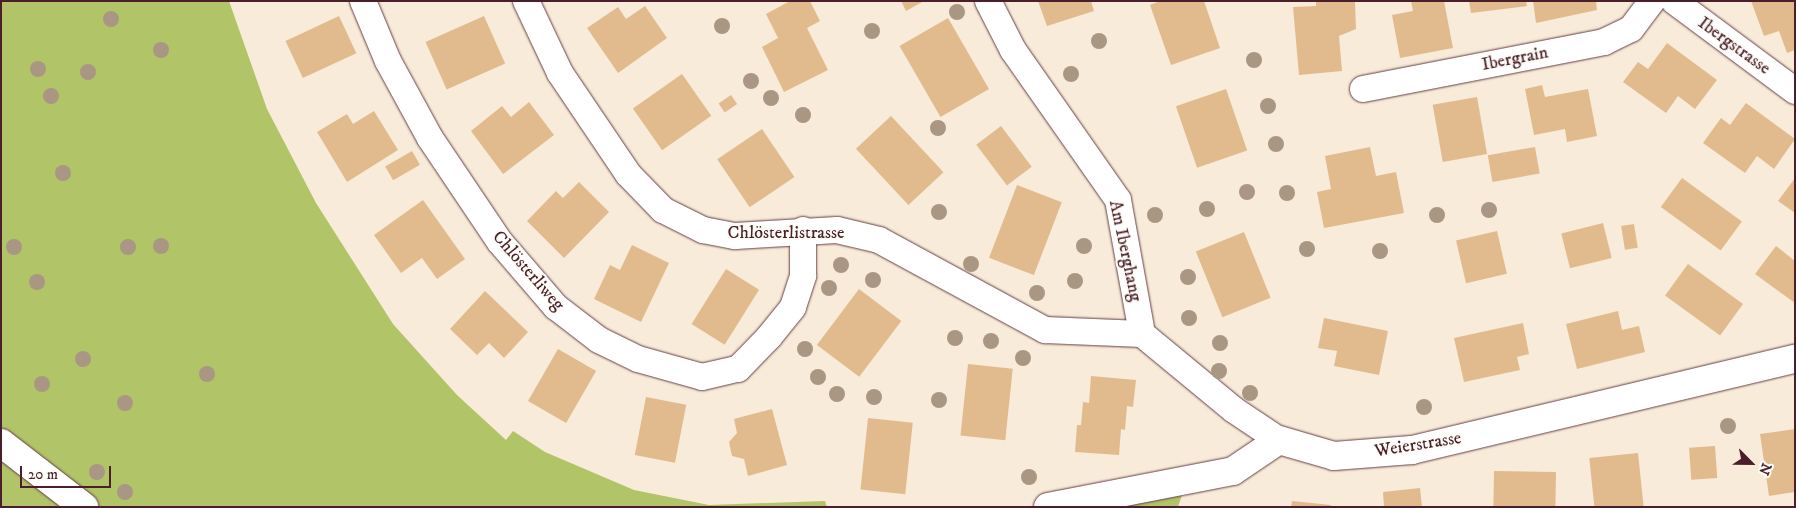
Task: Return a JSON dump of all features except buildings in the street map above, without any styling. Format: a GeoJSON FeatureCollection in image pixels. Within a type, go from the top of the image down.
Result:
{"type":"FeatureCollection","features":[{"type":"Feature","properties":{"kind":"street","name":"Chlösterliweg"},"geometry":{"type":"LineString","coordinates":[[363,1],[388,61],[430,138],[500,242],[556,307],[599,340],[638,359],[702,377],[738,369],[769,337],[793,307],[803,276],[803,230]]}},
{"type":"Feature","properties":{"kind":"street","name":"Chlösterlistrasse"},"geometry":{"type":"LineString","coordinates":[[526,1],[560,72],[628,174],[663,210],[702,230],[735,236],[803,230],[837,230],[879,240],[1046,330],[1142,334]]}},
{"type":"Feature","properties":{"kind":"street","name":"Am Iberghang"},"geometry":{"type":"LineString","coordinates":[[988,1],[1013,50],[1118,200],[1142,334]]}},
{"type":"Feature","properties":{"kind":"street","name":"Ibergrain"},"geometry":{"type":"LineString","coordinates":[[1362,88],[1604,42],[1631,29],[1652,1]]}},
{"type":"Feature","properties":{"kind":"street","name":"Ibergstrasse"},"geometry":{"type":"LineString","coordinates":[[1674,1],[1795,91]]}},
{"type":"Feature","properties":{"kind":"street"},"geometry":{"type":"LineString","coordinates":[[1048,507],[1233,471],[1279,440],[1234,410],[1142,334]]}},
{"type":"Feature","properties":{"kind":"street","name":"Weierstrasse"},"geometry":{"type":"LineString","coordinates":[[1279,440],[1334,456],[1412,450],[1795,359]]}},
{"type":"Feature","properties":{"kind":"street"},"geometry":{"type":"LineString","coordinates":[[1,443],[84,507]]}},
{"type":"Feature","properties":{"kind":"green space"},"geometry":{"type":"Polygon","coordinates":[[[1,1],[229,1],[267,109],[316,203],[393,324],[457,395],[506,440],[513,431],[545,452],[634,490],[709,505],[825,501],[827,507],[1,507],[1,1]]]}},
{"type":"Feature","properties":{"kind":"green space"},"geometry":{"type":"Polygon","coordinates":[[[1187,480],[1178,507],[1048,507],[1187,480]]]}}]}
